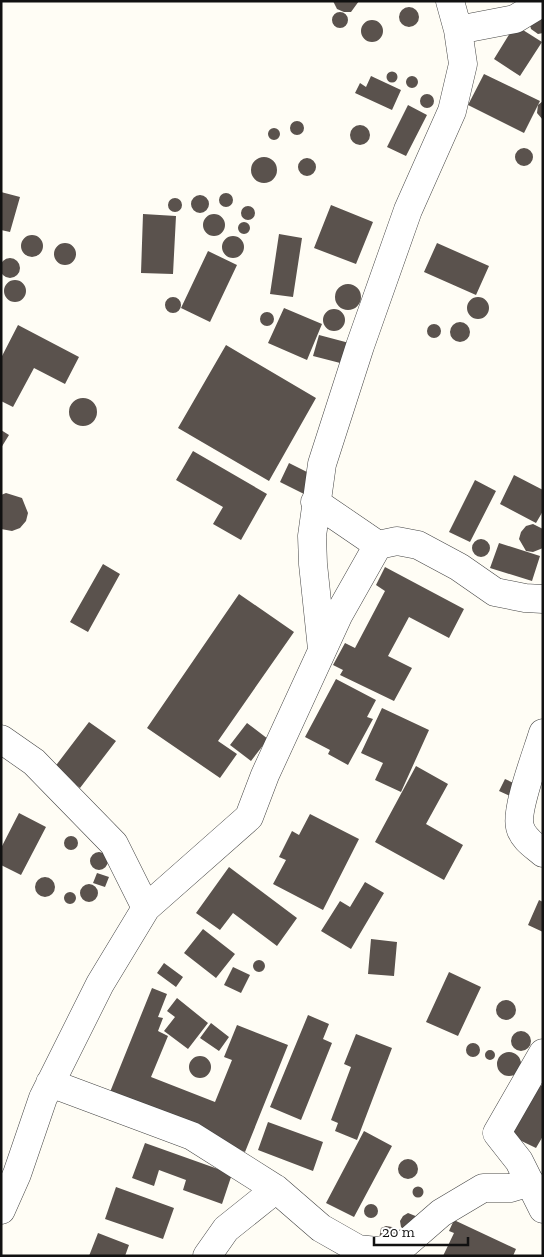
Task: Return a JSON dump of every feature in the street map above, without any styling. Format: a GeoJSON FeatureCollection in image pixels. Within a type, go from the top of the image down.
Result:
{"type":"FeatureCollection","features":[{"type":"Feature","properties":{"kind":"street"},"geometry":{"type":"LineString","coordinates":[[322,651],[313,564],[315,502],[322,464],[363,337],[408,210],[452,111],[463,64],[458,30],[450,1]]}},
{"type":"Feature","properties":{"kind":"street"},"geometry":{"type":"LineString","coordinates":[[458,30],[514,19],[543,2]]}},
{"type":"Feature","properties":{"kind":"street"},"geometry":{"type":"LineString","coordinates":[[315,502],[378,545],[396,541],[418,545],[459,567],[495,592],[525,598],[543,599]]}},
{"type":"Feature","properties":{"kind":"street"},"geometry":{"type":"LineString","coordinates":[[1,1210],[50,1083],[100,984],[146,908],[248,817],[265,775],[339,614],[378,545]]}},
{"type":"Feature","properties":{"kind":"street"},"geometry":{"type":"LineString","coordinates":[[543,733],[520,814],[520,828],[527,840],[543,854]]}},
{"type":"Feature","properties":{"kind":"street"},"geometry":{"type":"LineString","coordinates":[[1,739],[34,762],[114,844],[146,908]]}},
{"type":"Feature","properties":{"kind":"street"},"geometry":{"type":"LineString","coordinates":[[537,1192],[519,1161],[497,1133],[543,1053]]}},
{"type":"Feature","properties":{"kind":"street"},"geometry":{"type":"LineString","coordinates":[[50,1083],[192,1136],[276,1188],[321,1228],[358,1249],[395,1253],[441,1213],[483,1188],[510,1188],[537,1192]]}},
{"type":"Feature","properties":{"kind":"street"},"geometry":{"type":"LineString","coordinates":[[207,1256],[226,1229],[276,1188]]}},
{"type":"Feature","properties":{"kind":"building"},"geometry":{"type":"Polygon","coordinates":[[[333,1],[359,1],[351,12],[344,12],[337,9],[333,1]]]}},
{"type":"Feature","properties":{"kind":"building"},"geometry":{"type":"Polygon","coordinates":[[[409,7],[416,10],[419,17],[416,24],[409,27],[402,24],[399,17],[402,10],[409,7]]]}},
{"type":"Feature","properties":{"kind":"building"},"geometry":{"type":"Polygon","coordinates":[[[543,9],[543,33],[538,34],[531,29],[529,21],[543,9]]]}},
{"type":"Feature","properties":{"kind":"building"},"geometry":{"type":"Polygon","coordinates":[[[340,12],[346,14],[348,20],[346,26],[340,28],[334,26],[332,20],[334,14],[340,12]]]}},
{"type":"Feature","properties":{"kind":"building"},"geometry":{"type":"Polygon","coordinates":[[[368,20],[376,20],[383,27],[383,35],[376,42],[368,42],[361,35],[361,27],[368,20]]]}},
{"type":"Feature","properties":{"kind":"building"},"geometry":{"type":"Polygon","coordinates":[[[515,25],[542,42],[520,76],[494,59],[515,25]]]}},
{"type":"Feature","properties":{"kind":"building"},"geometry":{"type":"Polygon","coordinates":[[[392,71],[398,77],[392,83],[386,77],[392,71]]]}},
{"type":"Feature","properties":{"kind":"building"},"geometry":{"type":"Polygon","coordinates":[[[484,74],[540,101],[524,133],[468,105],[484,74]]]}},
{"type":"Feature","properties":{"kind":"building"},"geometry":{"type":"Polygon","coordinates":[[[371,76],[401,90],[392,110],[355,93],[360,83],[366,87],[371,76]]]}},
{"type":"Feature","properties":{"kind":"building"},"geometry":{"type":"Polygon","coordinates":[[[414,76],[417,77],[417,87],[410,88],[407,87],[406,80],[407,77],[414,76]]]}},
{"type":"Feature","properties":{"kind":"building"},"geometry":{"type":"Polygon","coordinates":[[[427,94],[432,96],[434,101],[432,106],[427,108],[422,106],[420,101],[422,96],[427,94]]]}},
{"type":"Feature","properties":{"kind":"building"},"geometry":{"type":"Polygon","coordinates":[[[543,101],[543,120],[537,113],[538,105],[543,101]]]}},
{"type":"Feature","properties":{"kind":"building"},"geometry":{"type":"Polygon","coordinates":[[[408,105],[427,115],[406,156],[387,147],[408,105]]]}},
{"type":"Feature","properties":{"kind":"building"},"geometry":{"type":"Polygon","coordinates":[[[294,121],[300,121],[304,128],[300,135],[294,135],[290,131],[290,125],[294,121]]]}},
{"type":"Feature","properties":{"kind":"building"},"geometry":{"type":"Polygon","coordinates":[[[360,125],[367,128],[370,135],[367,142],[360,145],[353,142],[350,135],[353,128],[360,125]]]}},
{"type":"Feature","properties":{"kind":"building"},"geometry":{"type":"Polygon","coordinates":[[[276,128],[279,129],[279,139],[272,140],[269,139],[268,132],[269,129],[276,128]]]}},
{"type":"Feature","properties":{"kind":"building"},"geometry":{"type":"Polygon","coordinates":[[[520,148],[528,148],[533,153],[531,164],[520,166],[515,161],[515,153],[520,148]]]}},
{"type":"Feature","properties":{"kind":"building"},"geometry":{"type":"Polygon","coordinates":[[[264,157],[273,161],[277,170],[273,179],[264,183],[255,179],[251,170],[255,161],[264,157]]]}},
{"type":"Feature","properties":{"kind":"building"},"geometry":{"type":"Polygon","coordinates":[[[307,158],[313,161],[316,167],[313,173],[307,176],[301,173],[298,167],[301,161],[307,158]]]}},
{"type":"Feature","properties":{"kind":"building"},"geometry":{"type":"Polygon","coordinates":[[[1,192],[20,197],[10,232],[1,230],[1,192]]]}},
{"type":"Feature","properties":{"kind":"building"},"geometry":{"type":"Polygon","coordinates":[[[226,193],[231,195],[233,200],[231,205],[226,207],[221,205],[219,200],[221,195],[226,193]]]}},
{"type":"Feature","properties":{"kind":"building"},"geometry":{"type":"Polygon","coordinates":[[[200,195],[206,198],[209,204],[206,210],[200,213],[194,210],[191,204],[194,198],[200,195]]]}},
{"type":"Feature","properties":{"kind":"building"},"geometry":{"type":"Polygon","coordinates":[[[172,198],[178,198],[182,205],[178,212],[172,212],[168,208],[168,202],[172,198]]]}},
{"type":"Feature","properties":{"kind":"building"},"geometry":{"type":"Polygon","coordinates":[[[331,205],[373,222],[356,264],[314,248],[331,205]]]}},
{"type":"Feature","properties":{"kind":"building"},"geometry":{"type":"Polygon","coordinates":[[[248,206],[253,208],[255,213],[253,218],[248,220],[243,218],[241,213],[243,208],[248,206]]]}},
{"type":"Feature","properties":{"kind":"building"},"geometry":{"type":"Polygon","coordinates":[[[143,214],[176,216],[173,274],[141,273],[143,214]]]}},
{"type":"Feature","properties":{"kind":"building"},"geometry":{"type":"Polygon","coordinates":[[[214,214],[222,217],[225,225],[222,233],[214,236],[206,233],[203,225],[206,217],[214,214]]]}},
{"type":"Feature","properties":{"kind":"building"},"geometry":{"type":"Polygon","coordinates":[[[244,222],[250,228],[244,234],[238,228],[244,222]]]}},
{"type":"Feature","properties":{"kind":"building"},"geometry":{"type":"Polygon","coordinates":[[[279,234],[302,238],[293,297],[270,294],[279,234]]]}},
{"type":"Feature","properties":{"kind":"building"},"geometry":{"type":"Polygon","coordinates":[[[32,235],[40,238],[43,246],[40,254],[32,257],[24,254],[21,246],[24,238],[32,235]]]}},
{"type":"Feature","properties":{"kind":"building"},"geometry":{"type":"Polygon","coordinates":[[[233,236],[241,239],[244,247],[241,255],[233,258],[225,255],[222,247],[225,239],[233,236]]]}},
{"type":"Feature","properties":{"kind":"building"},"geometry":{"type":"Polygon","coordinates":[[[65,243],[73,246],[76,254],[73,262],[65,265],[57,262],[54,254],[57,246],[65,243]]]}},
{"type":"Feature","properties":{"kind":"building"},"geometry":{"type":"Polygon","coordinates":[[[437,243],[489,266],[476,295],[424,272],[437,243]]]}},
{"type":"Feature","properties":{"kind":"building"},"geometry":{"type":"Polygon","coordinates":[[[208,251],[237,265],[210,322],[181,308],[208,251]]]}},
{"type":"Feature","properties":{"kind":"building"},"geometry":{"type":"Polygon","coordinates":[[[10,258],[17,261],[20,268],[17,275],[10,278],[3,275],[0,268],[3,261],[10,258]]]}},
{"type":"Feature","properties":{"kind":"building"},"geometry":{"type":"Polygon","coordinates":[[[15,280],[23,283],[26,291],[23,299],[15,302],[7,299],[4,291],[7,283],[15,280]]]}},
{"type":"Feature","properties":{"kind":"building"},"geometry":{"type":"Polygon","coordinates":[[[348,284],[357,288],[361,297],[357,306],[348,310],[339,306],[335,297],[339,288],[348,284]]]}},
{"type":"Feature","properties":{"kind":"building"},"geometry":{"type":"Polygon","coordinates":[[[173,297],[181,305],[173,313],[165,305],[173,297]]]}},
{"type":"Feature","properties":{"kind":"building"},"geometry":{"type":"Polygon","coordinates":[[[478,297],[486,300],[489,308],[486,316],[478,319],[470,316],[467,308],[470,300],[478,297]]]}},
{"type":"Feature","properties":{"kind":"building"},"geometry":{"type":"Polygon","coordinates":[[[284,308],[322,324],[307,360],[268,343],[284,308]]]}},
{"type":"Feature","properties":{"kind":"building"},"geometry":{"type":"Polygon","coordinates":[[[330,309],[338,309],[345,316],[345,324],[338,331],[330,331],[323,324],[323,316],[330,309]]]}},
{"type":"Feature","properties":{"kind":"building"},"geometry":{"type":"Polygon","coordinates":[[[264,312],[270,312],[274,319],[270,326],[264,326],[260,322],[260,316],[264,312]]]}},
{"type":"Feature","properties":{"kind":"building"},"geometry":{"type":"Polygon","coordinates":[[[456,322],[464,322],[470,328],[470,336],[464,342],[456,342],[450,336],[450,328],[456,322]]]}},
{"type":"Feature","properties":{"kind":"building"},"geometry":{"type":"Polygon","coordinates":[[[431,324],[437,324],[441,331],[437,338],[431,338],[427,334],[427,328],[431,324]]]}},
{"type":"Feature","properties":{"kind":"building"},"geometry":{"type":"Polygon","coordinates":[[[18,325],[79,357],[65,384],[34,368],[13,407],[1,401],[1,358],[18,325]]]}},
{"type":"Feature","properties":{"kind":"building"},"geometry":{"type":"Polygon","coordinates":[[[319,335],[353,344],[348,365],[313,356],[319,335]]]}},
{"type":"Feature","properties":{"kind":"building"},"geometry":{"type":"Polygon","coordinates":[[[226,345],[316,398],[269,481],[178,428],[226,345]]]}},
{"type":"Feature","properties":{"kind":"building"},"geometry":{"type":"Polygon","coordinates":[[[83,398],[93,402],[97,412],[93,422],[83,426],[73,422],[69,412],[73,402],[83,398]]]}},
{"type":"Feature","properties":{"kind":"building"},"geometry":{"type":"Polygon","coordinates":[[[1,430],[9,435],[1,448],[1,430]]]}},
{"type":"Feature","properties":{"kind":"building"},"geometry":{"type":"Polygon","coordinates":[[[193,451],[267,494],[241,540],[213,524],[223,507],[176,480],[193,451]]]}},
{"type":"Feature","properties":{"kind":"building"},"geometry":{"type":"Polygon","coordinates":[[[289,463],[313,475],[304,494],[280,482],[289,463]]]}},
{"type":"Feature","properties":{"kind":"building"},"geometry":{"type":"Polygon","coordinates":[[[514,475],[543,490],[543,511],[536,523],[500,504],[514,475]]]}},
{"type":"Feature","properties":{"kind":"building"},"geometry":{"type":"Polygon","coordinates":[[[475,480],[496,491],[470,542],[449,532],[475,480]]]}},
{"type":"Feature","properties":{"kind":"building"},"geometry":{"type":"Polygon","coordinates":[[[6,493],[22,498],[28,513],[26,521],[20,528],[12,531],[1,529],[1,495],[6,493]]]}},
{"type":"Feature","properties":{"kind":"building"},"geometry":{"type":"Polygon","coordinates":[[[533,524],[543,529],[543,548],[533,552],[526,551],[519,539],[521,532],[526,526],[533,524]]]}},
{"type":"Feature","properties":{"kind":"building"},"geometry":{"type":"Polygon","coordinates":[[[477,539],[485,539],[490,544],[488,555],[477,557],[472,552],[472,544],[477,539]]]}},
{"type":"Feature","properties":{"kind":"building"},"geometry":{"type":"Polygon","coordinates":[[[499,543],[540,556],[532,581],[490,568],[499,543]]]}},
{"type":"Feature","properties":{"kind":"building"},"geometry":{"type":"Polygon","coordinates":[[[103,564],[120,574],[88,632],[70,622],[103,564]]]}},
{"type":"Feature","properties":{"kind":"building"},"geometry":{"type":"Polygon","coordinates":[[[385,567],[464,609],[449,638],[409,617],[388,656],[412,668],[394,701],[340,675],[343,670],[333,665],[345,643],[355,648],[385,591],[376,585],[385,567]]]}},
{"type":"Feature","properties":{"kind":"building"},"geometry":{"type":"Polygon","coordinates":[[[239,594],[294,632],[218,741],[237,754],[220,778],[147,728],[239,594]]]}},
{"type":"Feature","properties":{"kind":"building"},"geometry":{"type":"Polygon","coordinates":[[[336,679],[376,700],[367,717],[373,719],[348,765],[328,754],[330,750],[305,737],[336,679]]]}},
{"type":"Feature","properties":{"kind":"building"},"geometry":{"type":"Polygon","coordinates":[[[382,708],[429,730],[401,792],[375,780],[383,763],[361,753],[382,708]]]}},
{"type":"Feature","properties":{"kind":"building"},"geometry":{"type":"Polygon","coordinates":[[[89,722],[116,741],[80,788],[54,768],[89,722]]]}},
{"type":"Feature","properties":{"kind":"building"},"geometry":{"type":"Polygon","coordinates":[[[247,723],[268,739],[251,761],[230,745],[247,723]]]}},
{"type":"Feature","properties":{"kind":"building"},"geometry":{"type":"Polygon","coordinates":[[[416,766],[448,784],[426,824],[463,845],[444,880],[375,842],[416,766]]]}},
{"type":"Feature","properties":{"kind":"building"},"geometry":{"type":"Polygon","coordinates":[[[505,779],[518,785],[512,797],[499,791],[505,779]]]}},
{"type":"Feature","properties":{"kind":"building"},"geometry":{"type":"Polygon","coordinates":[[[19,813],[46,827],[21,875],[1,865],[1,848],[19,813]]]}},
{"type":"Feature","properties":{"kind":"building"},"geometry":{"type":"Polygon","coordinates":[[[310,814],[359,839],[323,910],[273,884],[286,860],[279,857],[292,831],[299,835],[310,814]]]}},
{"type":"Feature","properties":{"kind":"building"},"geometry":{"type":"Polygon","coordinates":[[[71,836],[76,838],[78,843],[76,848],[71,850],[66,848],[64,843],[66,838],[71,836]]]}},
{"type":"Feature","properties":{"kind":"building"},"geometry":{"type":"Polygon","coordinates":[[[99,852],[105,855],[108,861],[105,867],[99,870],[93,867],[90,861],[93,855],[99,852]]]}},
{"type":"Feature","properties":{"kind":"building"},"geometry":{"type":"Polygon","coordinates":[[[229,867],[297,918],[277,946],[233,913],[220,930],[196,913],[229,867]]]}},
{"type":"Feature","properties":{"kind":"building"},"geometry":{"type":"Polygon","coordinates":[[[97,873],[109,877],[105,887],[93,883],[97,873]]]}},
{"type":"Feature","properties":{"kind":"building"},"geometry":{"type":"Polygon","coordinates":[[[41,877],[49,877],[55,883],[55,891],[49,897],[41,897],[35,891],[35,883],[41,877]]]}},
{"type":"Feature","properties":{"kind":"building"},"geometry":{"type":"Polygon","coordinates":[[[365,882],[384,893],[351,949],[321,931],[340,901],[350,907],[365,882]]]}},
{"type":"Feature","properties":{"kind":"building"},"geometry":{"type":"Polygon","coordinates":[[[89,884],[95,887],[98,893],[95,899],[89,902],[83,899],[80,893],[83,887],[89,884]]]}},
{"type":"Feature","properties":{"kind":"building"},"geometry":{"type":"Polygon","coordinates":[[[70,892],[76,898],[70,904],[64,898],[70,892]]]}},
{"type":"Feature","properties":{"kind":"building"},"geometry":{"type":"Polygon","coordinates":[[[539,900],[543,902],[543,932],[528,925],[539,900]]]}},
{"type":"Feature","properties":{"kind":"building"},"geometry":{"type":"Polygon","coordinates":[[[203,929],[235,954],[216,978],[184,953],[203,929]]]}},
{"type":"Feature","properties":{"kind":"building"},"geometry":{"type":"Polygon","coordinates":[[[371,939],[397,942],[394,976],[368,974],[371,939]]]}},
{"type":"Feature","properties":{"kind":"building"},"geometry":{"type":"Polygon","coordinates":[[[257,960],[261,960],[265,966],[261,972],[257,972],[253,968],[253,964],[257,960]]]}},
{"type":"Feature","properties":{"kind":"building"},"geometry":{"type":"Polygon","coordinates":[[[164,963],[183,977],[176,987],[157,973],[164,963]]]}},
{"type":"Feature","properties":{"kind":"building"},"geometry":{"type":"Polygon","coordinates":[[[233,967],[250,975],[241,993],[224,985],[233,967]]]}},
{"type":"Feature","properties":{"kind":"building"},"geometry":{"type":"Polygon","coordinates":[[[449,972],[481,987],[458,1036],[426,1022],[449,972]]]}},
{"type":"Feature","properties":{"kind":"building"},"geometry":{"type":"Polygon","coordinates":[[[152,988],[167,994],[158,1017],[163,1018],[158,1031],[168,1036],[151,1077],[215,1102],[232,1060],[224,1057],[237,1025],[288,1045],[245,1152],[108,1097],[152,988]]]}},
{"type":"Feature","properties":{"kind":"building"},"geometry":{"type":"Polygon","coordinates":[[[177,998],[208,1023],[188,1049],[164,1031],[175,1017],[167,1011],[177,998]]]}},
{"type":"Feature","properties":{"kind":"building"},"geometry":{"type":"Polygon","coordinates":[[[506,1000],[513,1003],[516,1010],[513,1017],[506,1020],[499,1017],[496,1010],[499,1003],[506,1000]]]}},
{"type":"Feature","properties":{"kind":"building"},"geometry":{"type":"Polygon","coordinates":[[[308,1015],[329,1024],[323,1039],[332,1043],[301,1120],[270,1107],[308,1015]]]}},
{"type":"Feature","properties":{"kind":"building"},"geometry":{"type":"Polygon","coordinates":[[[211,1023],[229,1037],[219,1051],[200,1038],[211,1023]]]}},
{"type":"Feature","properties":{"kind":"building"},"geometry":{"type":"Polygon","coordinates":[[[521,1031],[528,1034],[531,1041],[528,1048],[521,1051],[514,1048],[511,1041],[514,1034],[521,1031]]]}},
{"type":"Feature","properties":{"kind":"building"},"geometry":{"type":"Polygon","coordinates":[[[356,1034],[392,1048],[357,1140],[335,1131],[338,1123],[331,1120],[351,1067],[344,1064],[356,1034]]]}},
{"type":"Feature","properties":{"kind":"building"},"geometry":{"type":"Polygon","coordinates":[[[470,1043],[476,1043],[480,1050],[476,1057],[470,1057],[466,1053],[466,1047],[470,1043]]]}},
{"type":"Feature","properties":{"kind":"building"},"geometry":{"type":"Polygon","coordinates":[[[490,1050],[495,1055],[490,1060],[485,1055],[490,1050]]]}},
{"type":"Feature","properties":{"kind":"building"},"geometry":{"type":"Polygon","coordinates":[[[509,1052],[517,1056],[521,1064],[517,1072],[509,1076],[501,1072],[497,1064],[501,1056],[509,1052]]]}},
{"type":"Feature","properties":{"kind":"building"},"geometry":{"type":"Polygon","coordinates":[[[200,1056],[208,1059],[211,1067],[208,1075],[200,1078],[192,1075],[189,1067],[192,1059],[200,1056]]]}},
{"type":"Feature","properties":{"kind":"building"},"geometry":{"type":"Polygon","coordinates":[[[536,1083],[543,1086],[543,1136],[536,1148],[509,1135],[536,1083]]]}},
{"type":"Feature","properties":{"kind":"building"},"geometry":{"type":"Polygon","coordinates":[[[268,1122],[323,1142],[313,1171],[258,1150],[268,1122]]]}},
{"type":"Feature","properties":{"kind":"building"},"geometry":{"type":"Polygon","coordinates":[[[364,1131],[392,1146],[354,1217],[326,1203],[364,1131]]]}},
{"type":"Feature","properties":{"kind":"building"},"geometry":{"type":"Polygon","coordinates":[[[145,1143],[232,1174],[222,1204],[183,1190],[186,1180],[159,1170],[154,1186],[132,1178],[145,1143]]]}},
{"type":"Feature","properties":{"kind":"building"},"geometry":{"type":"Polygon","coordinates":[[[408,1159],[415,1162],[418,1169],[415,1176],[408,1179],[401,1176],[398,1169],[401,1162],[408,1159]]]}},
{"type":"Feature","properties":{"kind":"building"},"geometry":{"type":"Polygon","coordinates":[[[116,1187],[174,1208],[163,1239],[105,1219],[116,1187]]]}},
{"type":"Feature","properties":{"kind":"building"},"geometry":{"type":"Polygon","coordinates":[[[416,1187],[420,1187],[423,1192],[422,1196],[416,1197],[413,1194],[413,1190],[416,1187]]]}},
{"type":"Feature","properties":{"kind":"building"},"geometry":{"type":"Polygon","coordinates":[[[371,1204],[376,1206],[378,1211],[376,1216],[371,1218],[366,1216],[364,1211],[366,1206],[371,1204]]]}},
{"type":"Feature","properties":{"kind":"building"},"geometry":{"type":"Polygon","coordinates":[[[408,1213],[418,1217],[406,1231],[401,1227],[400,1221],[408,1213]]]}},
{"type":"Feature","properties":{"kind":"building"},"geometry":{"type":"Polygon","coordinates":[[[454,1220],[516,1249],[513,1256],[443,1256],[454,1233],[449,1231],[454,1220]]]}},
{"type":"Feature","properties":{"kind":"building"},"geometry":{"type":"Polygon","coordinates":[[[386,1226],[392,1227],[396,1231],[394,1241],[379,1239],[381,1228],[386,1226]]]}},
{"type":"Feature","properties":{"kind":"building"},"geometry":{"type":"Polygon","coordinates":[[[98,1233],[129,1245],[125,1256],[89,1256],[98,1233]]]}}]}
